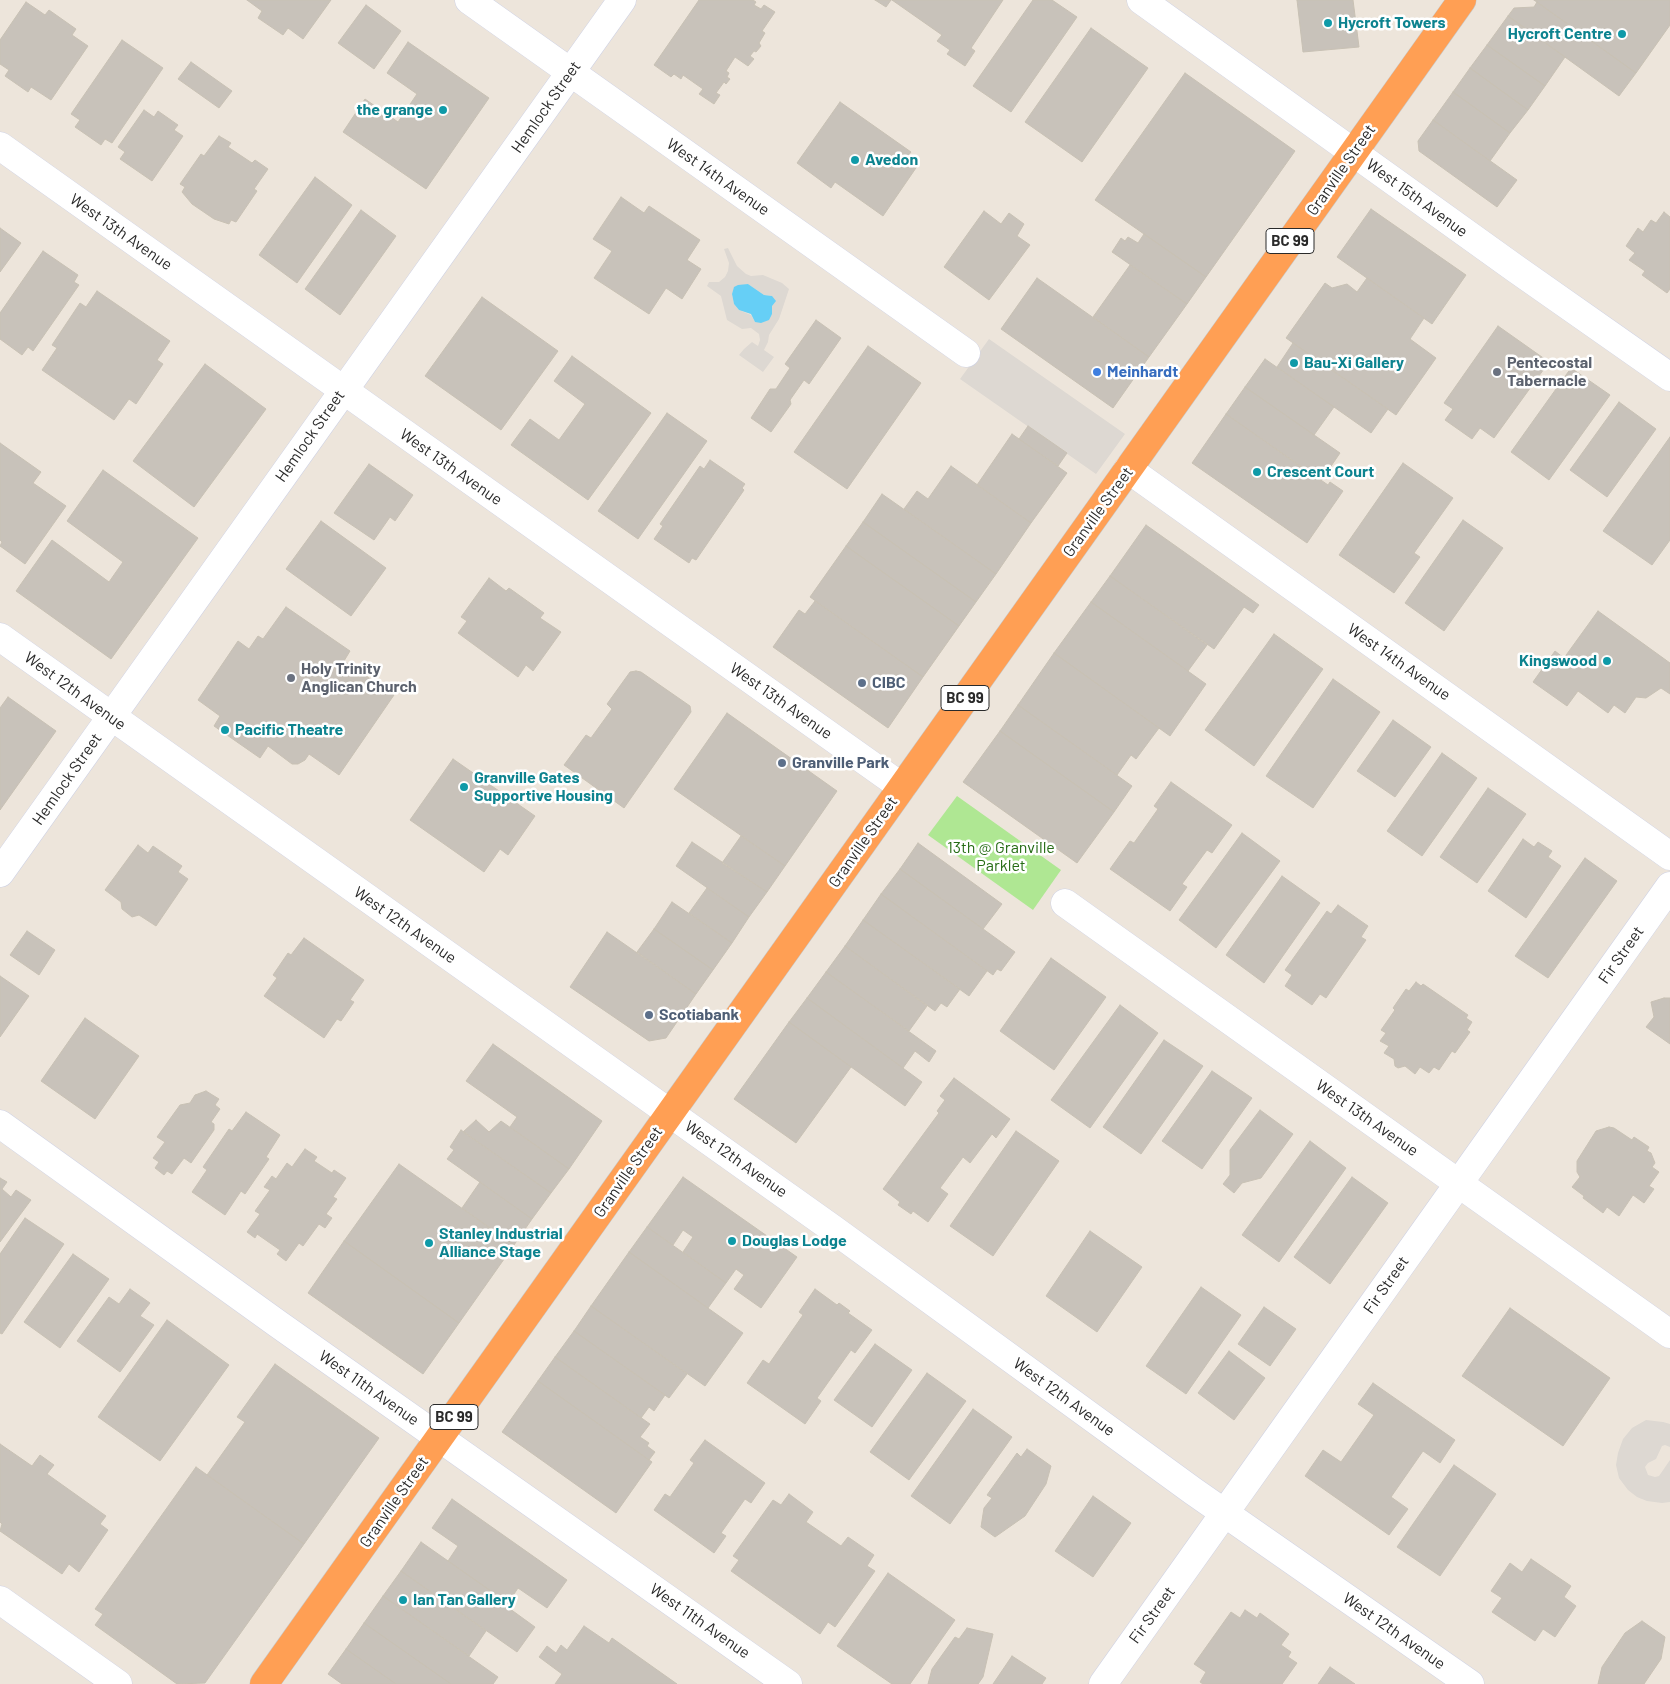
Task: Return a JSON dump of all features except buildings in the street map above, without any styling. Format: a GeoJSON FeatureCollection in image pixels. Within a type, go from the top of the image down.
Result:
{"type":"FeatureCollection","features":[{"type":"Feature","properties":{"kind":"highway","name":"Granville Street"},"geometry":{"type":"LineString","coordinates":[[264,1684],[1462,0]]}},
{"type":"Feature","properties":{"kind":"street","name":"West 14th Avenue"},"geometry":{"type":"LineString","coordinates":[[470,0],[966,353]]}},
{"type":"Feature","properties":{"kind":"street","name":"Hemlock Street"},"geometry":{"type":"LineString","coordinates":[[0,873],[622,0]]}},
{"type":"Feature","properties":{"kind":"street","name":"West 15th Avenue"},"geometry":{"type":"LineString","coordinates":[[1141,0],[1670,377]]}},
{"type":"Feature","properties":{"kind":"street","name":"West 13th Avenue"},"geometry":{"type":"LineString","coordinates":[[0,146],[902,787]]}},
{"type":"Feature","properties":{"kind":"street","name":"West 14th Avenue"},"geometry":{"type":"LineString","coordinates":[[1128,469],[1670,856]]}},
{"type":"Feature","properties":{"kind":"street","name":"West 12th Avenue"},"geometry":{"type":"LineString","coordinates":[[0,637],[833,1229],[1225,1513],[1470,1684]]}},
{"type":"Feature","properties":{"kind":"street","name":"Fir Street"},"geometry":{"type":"LineString","coordinates":[[1103,1684],[1670,886]]}},
{"type":"Feature","properties":{"kind":"street","name":"West 13th Avenue"},"geometry":{"type":"LineString","coordinates":[[1065,903],[1670,1334]]}},
{"type":"Feature","properties":{"kind":"street","name":"West 11th Avenue"},"geometry":{"type":"LineString","coordinates":[[0,1124],[278,1324],[788,1684]]}},
{"type":"Feature","properties":{"kind":"street"},"geometry":{"type":"LineString","coordinates":[[0,1600],[118,1684]]}},
{"type":"Feature","properties":{"kind":"green space","name":"13th @ Granville Parklet"},"geometry":{"type":"Polygon","coordinates":[[[957,796],[1061,870],[1033,910],[928,835],[957,796]]]}},
{"type":"Feature","properties":{"kind":"shaded area"},"geometry":{"type":"Polygon","coordinates":[[[728,248],[737,266],[746,274],[751,276],[763,275],[782,283],[789,289],[779,319],[769,335],[764,350],[774,357],[763,372],[739,355],[752,342],[758,346],[759,334],[751,328],[742,329],[727,320],[721,296],[707,286],[709,282],[719,282],[728,271],[729,263],[724,249],[728,248]],[[748,284],[734,288],[732,294],[734,304],[739,310],[751,315],[755,322],[772,314],[772,296],[764,295],[748,284]]]}},
{"type":"Feature","properties":{"kind":"shaded area"},"geometry":{"type":"Polygon","coordinates":[[[989,339],[1125,434],[1096,474],[960,379],[989,339]]]}},
{"type":"Feature","properties":{"kind":"shaded area"},"geometry":{"type":"Polygon","coordinates":[[[1646,1420],[1670,1424],[1670,1447],[1662,1446],[1656,1459],[1645,1467],[1648,1475],[1659,1476],[1670,1460],[1670,1502],[1647,1501],[1637,1497],[1628,1490],[1619,1478],[1616,1465],[1623,1439],[1632,1428],[1646,1420]]]}},
{"type":"Feature","properties":{"kind":"water"},"geometry":{"type":"Polygon","coordinates":[[[748,284],[764,295],[772,296],[776,301],[772,306],[772,314],[769,320],[761,323],[755,322],[751,314],[739,310],[734,304],[732,294],[734,287],[748,284]]]}},
{"type":"Feature","properties":{"kind":"place","name":"Hycroft Towers"},"geometry":{"type":"Point","coordinates":[1328,23]}},
{"type":"Feature","properties":{"kind":"place","name":"Hycroft Centre"},"geometry":{"type":"Point","coordinates":[1622,34]}},
{"type":"Feature","properties":{"kind":"place","name":"the grange"},"geometry":{"type":"Point","coordinates":[443,110]}},
{"type":"Feature","properties":{"kind":"place","name":"Avedon"},"geometry":{"type":"Point","coordinates":[855,160]}},
{"type":"Feature","properties":{"kind":"place","name":"Bau-Xi Gallery"},"geometry":{"type":"Point","coordinates":[1294,363]}},
{"type":"Feature","properties":{"kind":"place","name":"Meinhardt"},"geometry":{"type":"Point","coordinates":[1097,372]}},
{"type":"Feature","properties":{"kind":"place","name":"Pentecostal Tabernacle"},"geometry":{"type":"Point","coordinates":[1497,372]}},
{"type":"Feature","properties":{"kind":"place","name":"Crescent Court"},"geometry":{"type":"Point","coordinates":[1257,472]}},
{"type":"Feature","properties":{"kind":"place","name":"Kingswood"},"geometry":{"type":"Point","coordinates":[1607,661]}},
{"type":"Feature","properties":{"kind":"place","name":"Holy Trinity Anglican Church"},"geometry":{"type":"Point","coordinates":[291,678]}},
{"type":"Feature","properties":{"kind":"place","name":"CIBC"},"geometry":{"type":"Point","coordinates":[862,683]}},
{"type":"Feature","properties":{"kind":"place","name":"Pacific Theatre"},"geometry":{"type":"Point","coordinates":[225,730]}},
{"type":"Feature","properties":{"kind":"place","name":"Granville Park"},"geometry":{"type":"Point","coordinates":[782,763]}},
{"type":"Feature","properties":{"kind":"place","name":"Granville Gates Supportive Housing"},"geometry":{"type":"Point","coordinates":[464,787]}},
{"type":"Feature","properties":{"kind":"place","name":"Scotiabank"},"geometry":{"type":"Point","coordinates":[649,1015]}},
{"type":"Feature","properties":{"kind":"place","name":"Douglas Lodge"},"geometry":{"type":"Point","coordinates":[732,1241]}},
{"type":"Feature","properties":{"kind":"place","name":"Stanley Industrial Alliance Stage"},"geometry":{"type":"Point","coordinates":[429,1243]}},
{"type":"Feature","properties":{"kind":"place","name":"Ian Tan Gallery"},"geometry":{"type":"Point","coordinates":[403,1600]}}]}
